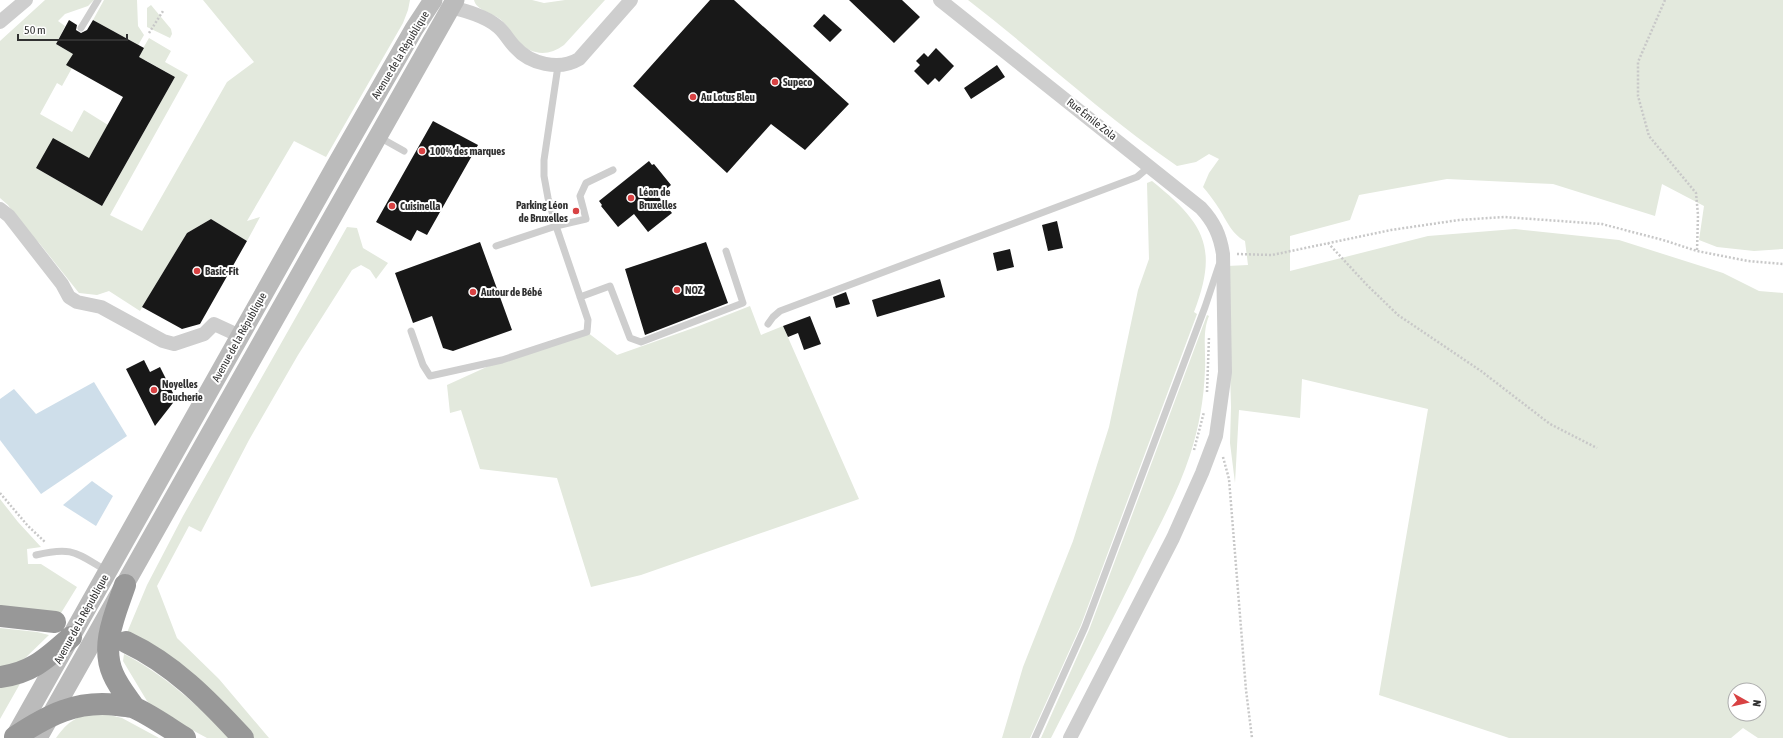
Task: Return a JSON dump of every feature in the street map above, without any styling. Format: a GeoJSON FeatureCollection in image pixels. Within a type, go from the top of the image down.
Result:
{"type":"FeatureCollection","features":[{"type":"Feature","properties":{"kind":"highway"},"geometry":{"type":"LineString","coordinates":[[125,584],[112,624],[108,657],[112,674],[134,707],[185,738]]}},
{"type":"Feature","properties":{"kind":"highway"},"geometry":{"type":"LineString","coordinates":[[0,616],[55,622]]}},
{"type":"Feature","properties":{"kind":"highway"},"geometry":{"type":"LineString","coordinates":[[0,677],[19,674],[38,665],[71,637]]}},
{"type":"Feature","properties":{"kind":"highway"},"geometry":{"type":"LineString","coordinates":[[126,642],[147,652],[173,670],[215,707],[243,738]]}},
{"type":"Feature","properties":{"kind":"highway"},"geometry":{"type":"LineString","coordinates":[[15,737],[51,716],[67,709],[90,703],[134,707]]}},
{"type":"Feature","properties":{"kind":"main road"},"geometry":{"type":"LineString","coordinates":[[414,29],[419,0]]}},
{"type":"Feature","properties":{"kind":"main road","name":"Avenue de la République"},"geometry":{"type":"LineString","coordinates":[[15,737],[414,29],[433,0]]}},
{"type":"Feature","properties":{"kind":"main road","name":"Avenue de la République"},"geometry":{"type":"LineString","coordinates":[[38,738],[453,4]]}},
{"type":"Feature","properties":{"kind":"street"},"geometry":{"type":"LineString","coordinates":[[0,22],[26,0]]}},
{"type":"Feature","properties":{"kind":"street"},"geometry":{"type":"LineString","coordinates":[[453,4],[497,26],[524,56],[540,62],[558,66],[570,65],[579,59],[631,0]]}},
{"type":"Feature","properties":{"kind":"street","name":"Rue Émile Zola"},"geometry":{"type":"LineString","coordinates":[[940,0],[1201,208],[1210,217],[1216,227],[1221,241],[1223,254],[1225,372],[1216,436],[1202,473],[1173,538],[1070,738]]}},
{"type":"Feature","properties":{"kind":"street"},"geometry":{"type":"LineString","coordinates":[[1,211],[9,216],[62,284],[69,297],[76,302],[101,307],[163,341],[174,344],[204,334],[214,324],[240,336]]}},
{"type":"Feature","properties":{"kind":"lane"},"geometry":{"type":"LineString","coordinates":[[81,28],[98,0]]}},
{"type":"Feature","properties":{"kind":"lane"},"geometry":{"type":"LineString","coordinates":[[411,331],[422,365],[430,376],[502,360],[587,332],[588,320],[556,226],[548,198],[544,176],[544,165],[558,66]]}},
{"type":"Feature","properties":{"kind":"lane"},"geometry":{"type":"LineString","coordinates":[[379,136],[404,151]]}},
{"type":"Feature","properties":{"kind":"lane"},"geometry":{"type":"LineString","coordinates":[[768,324],[773,316],[780,311],[1137,177],[1150,166]]}},
{"type":"Feature","properties":{"kind":"lane"},"geometry":{"type":"LineString","coordinates":[[496,246],[556,226],[586,219],[580,196],[586,183],[613,170]]}},
{"type":"Feature","properties":{"kind":"lane"},"geometry":{"type":"LineString","coordinates":[[580,297],[610,286],[630,338],[641,342],[743,303],[726,251]]}},
{"type":"Feature","properties":{"kind":"lane"},"geometry":{"type":"LineString","coordinates":[[1036,738],[1088,620],[1205,307],[1223,254]]}},
{"type":"Feature","properties":{"kind":"lane"},"geometry":{"type":"LineString","coordinates":[[36,555],[55,551],[73,552],[108,571]]}},
{"type":"Feature","properties":{"kind":"path"},"geometry":{"type":"LineString","coordinates":[[1665,0],[1638,62],[1638,96],[1649,136],[1696,193],[1698,215],[1697,251]]}},
{"type":"Feature","properties":{"kind":"path"},"geometry":{"type":"LineString","coordinates":[[149,33],[163,11]]}},
{"type":"Feature","properties":{"kind":"path"},"geometry":{"type":"LineString","coordinates":[[1223,254],[1272,255],[1391,230],[1459,220],[1504,217],[1602,224],[1663,240],[1697,251],[1748,262],[1783,264]]}},
{"type":"Feature","properties":{"kind":"path"},"geometry":{"type":"LineString","coordinates":[[1328,243],[1367,285],[1398,315],[1481,371],[1550,424],[1597,448]]}},
{"type":"Feature","properties":{"kind":"path"},"geometry":{"type":"LineString","coordinates":[[1206,394],[1209,333]]}},
{"type":"Feature","properties":{"kind":"path"},"geometry":{"type":"LineString","coordinates":[[1194,452],[1204,408]]}},
{"type":"Feature","properties":{"kind":"path"},"geometry":{"type":"LineString","coordinates":[[1216,436],[1230,479],[1246,690],[1252,738]]}},
{"type":"Feature","properties":{"kind":"path"},"geometry":{"type":"LineString","coordinates":[[0,493],[28,526],[55,551]]}},
{"type":"Feature","properties":{"kind":"shaded area"},"geometry":{"type":"Polygon","coordinates":[[[45,0],[94,0],[88,6],[65,14],[58,21],[65,26],[56,44],[73,54],[67,65],[72,68],[62,86],[57,83],[40,114],[72,132],[84,110],[108,125],[89,158],[36,168],[102,206],[175,77],[145,60],[134,64],[149,38],[171,51],[165,62],[188,75],[110,215],[142,231],[227,82],[254,62],[203,0],[410,0],[403,23],[326,157],[294,141],[247,221],[260,217],[247,241],[211,219],[187,233],[140,311],[109,291],[97,295],[79,293],[40,244],[25,229],[8,205],[0,198],[0,41],[45,0]]]}},
{"type":"Feature","properties":{"kind":"shaded area"},"geometry":{"type":"Polygon","coordinates":[[[104,0],[137,0],[138,26],[144,35],[129,61],[126,59],[135,43],[93,20],[104,0]]]}},
{"type":"Feature","properties":{"kind":"shaded area"},"geometry":{"type":"Polygon","coordinates":[[[474,0],[532,0],[544,3],[565,0],[605,0],[564,45],[558,49],[546,53],[540,53],[534,52],[522,46],[503,21],[481,9],[474,0]]]}},
{"type":"Feature","properties":{"kind":"shaded area"},"geometry":{"type":"Polygon","coordinates":[[[968,0],[1783,0],[1783,249],[1754,251],[1717,247],[1699,240],[1704,206],[1662,184],[1655,216],[1553,184],[1447,179],[1359,195],[1350,220],[1290,236],[1290,271],[1428,236],[1515,229],[1619,240],[1723,273],[1759,291],[1783,293],[1783,738],[1758,738],[1743,728],[1731,738],[1509,738],[1379,695],[1428,409],[1302,379],[1300,418],[1239,410],[1235,483],[1230,443],[1231,407],[1227,266],[1248,265],[1245,241],[1232,229],[1203,187],[1209,173],[1219,159],[1209,154],[1196,162],[1177,166],[1097,106],[968,0]]]}},
{"type":"Feature","properties":{"kind":"shaded area"},"geometry":{"type":"Polygon","coordinates":[[[151,5],[171,29],[172,34],[170,38],[147,27],[147,8],[151,5]]]}},
{"type":"Feature","properties":{"kind":"shaded area"},"geometry":{"type":"Polygon","coordinates":[[[1152,181],[1184,210],[1195,224],[1202,238],[1205,253],[1205,270],[1202,289],[1194,312],[1197,314],[1081,625],[1030,738],[1002,738],[1023,667],[1073,541],[1109,427],[1138,290],[1149,259],[1147,183],[1152,181]]]}},
{"type":"Feature","properties":{"kind":"shaded area"},"geometry":{"type":"Polygon","coordinates":[[[347,227],[357,228],[363,248],[388,263],[376,279],[370,270],[361,265],[352,270],[298,355],[249,440],[201,532],[189,526],[157,586],[177,638],[219,679],[269,738],[252,738],[126,635],[147,585],[183,516],[347,227]]]}},
{"type":"Feature","properties":{"kind":"shaded area"},"geometry":{"type":"Polygon","coordinates":[[[750,306],[761,335],[783,326],[859,499],[641,575],[591,587],[557,478],[480,469],[461,410],[450,413],[447,385],[502,360],[587,332],[617,355],[750,306]]]}},
{"type":"Feature","properties":{"kind":"shaded area"},"geometry":{"type":"Polygon","coordinates":[[[1207,315],[1209,316],[1205,335],[1205,369],[1202,402],[1196,434],[1185,469],[1174,496],[1120,605],[1051,738],[1041,738],[1089,630],[1207,315]]]}},
{"type":"Feature","properties":{"kind":"shaded area"},"geometry":{"type":"Polygon","coordinates":[[[0,499],[18,522],[41,547],[27,549],[28,564],[41,564],[77,587],[61,613],[0,606],[0,499]]]}},
{"type":"Feature","properties":{"kind":"shaded area"},"geometry":{"type":"Polygon","coordinates":[[[0,628],[37,632],[49,635],[18,665],[0,669],[0,628]]]}},
{"type":"Feature","properties":{"kind":"shaded area"},"geometry":{"type":"Polygon","coordinates":[[[124,654],[139,662],[167,681],[206,714],[231,738],[207,738],[157,711],[147,701],[123,661],[124,654]]]}},
{"type":"Feature","properties":{"kind":"shaded area"},"geometry":{"type":"Polygon","coordinates":[[[21,682],[0,719],[0,683],[21,682]]]}},
{"type":"Feature","properties":{"kind":"shaded area"},"geometry":{"type":"Polygon","coordinates":[[[97,712],[122,718],[159,738],[56,738],[69,723],[84,715],[97,712]]]}},
{"type":"Feature","properties":{"kind":"water"},"geometry":{"type":"Polygon","coordinates":[[[94,382],[127,436],[41,494],[0,440],[0,399],[14,389],[36,414],[94,382]]]}},
{"type":"Feature","properties":{"kind":"water"},"geometry":{"type":"Polygon","coordinates":[[[92,481],[113,496],[96,526],[63,505],[92,481]]]}},
{"type":"Feature","properties":{"kind":"building"},"geometry":{"type":"Polygon","coordinates":[[[710,0],[734,0],[849,104],[805,150],[771,124],[727,173],[633,86],[710,0]]]}},
{"type":"Feature","properties":{"kind":"building"},"geometry":{"type":"Polygon","coordinates":[[[849,0],[902,0],[920,17],[894,43],[849,0]]]}},
{"type":"Feature","properties":{"kind":"building"},"geometry":{"type":"Polygon","coordinates":[[[824,14],[842,30],[830,42],[813,26],[824,14]]]}},
{"type":"Feature","properties":{"kind":"building"},"geometry":{"type":"Polygon","coordinates":[[[69,20],[77,25],[76,30],[81,33],[87,30],[93,20],[144,48],[139,57],[175,77],[102,206],[36,168],[53,138],[89,158],[123,97],[66,65],[73,54],[56,44],[69,20]]]}},
{"type":"Feature","properties":{"kind":"building"},"geometry":{"type":"Polygon","coordinates":[[[936,48],[954,66],[939,82],[935,78],[928,85],[914,71],[920,65],[916,61],[924,53],[928,57],[936,48]]]}},
{"type":"Feature","properties":{"kind":"building"},"geometry":{"type":"Polygon","coordinates":[[[997,65],[1005,77],[971,99],[964,88],[997,65]]]}},
{"type":"Feature","properties":{"kind":"building"},"geometry":{"type":"Polygon","coordinates":[[[433,121],[478,145],[427,235],[417,230],[411,241],[376,222],[433,121]]]}},
{"type":"Feature","properties":{"kind":"building","name":"Léon de Bruxelles"},"geometry":{"type":"Polygon","coordinates":[[[649,161],[652,165],[654,164],[671,185],[658,196],[672,213],[648,232],[634,214],[618,227],[601,206],[602,205],[599,201],[649,161]]]}},
{"type":"Feature","properties":{"kind":"building","name":"Basic-Fit"},"geometry":{"type":"Polygon","coordinates":[[[211,219],[247,241],[200,324],[182,329],[142,307],[187,233],[211,219]]]}},
{"type":"Feature","properties":{"kind":"building"},"geometry":{"type":"Polygon","coordinates":[[[1057,221],[1063,248],[1048,251],[1042,225],[1057,221]]]}},
{"type":"Feature","properties":{"kind":"building"},"geometry":{"type":"Polygon","coordinates":[[[480,242],[512,330],[453,351],[443,348],[432,316],[413,323],[395,273],[480,242]]]}},
{"type":"Feature","properties":{"kind":"building","name":"NOZ"},"geometry":{"type":"Polygon","coordinates":[[[706,242],[728,303],[645,335],[625,269],[706,242]]]}},
{"type":"Feature","properties":{"kind":"building"},"geometry":{"type":"Polygon","coordinates":[[[1010,249],[1014,267],[997,271],[993,253],[1010,249]]]}},
{"type":"Feature","properties":{"kind":"building"},"geometry":{"type":"Polygon","coordinates":[[[940,279],[945,297],[877,317],[872,300],[940,279]]]}},
{"type":"Feature","properties":{"kind":"building"},"geometry":{"type":"Polygon","coordinates":[[[846,292],[850,304],[836,308],[833,297],[846,292]]]}},
{"type":"Feature","properties":{"kind":"building"},"geometry":{"type":"Polygon","coordinates":[[[810,316],[821,344],[804,350],[798,333],[788,337],[783,326],[810,316]]]}},
{"type":"Feature","properties":{"kind":"building","name":"Noyelles Boucherie"},"geometry":{"type":"Polygon","coordinates":[[[144,360],[150,372],[160,367],[176,399],[155,426],[126,369],[144,360]]]}},
{"type":"Feature","properties":{"kind":"place","name":"Supeco"},"geometry":{"type":"Point","coordinates":[775,82]}},
{"type":"Feature","properties":{"kind":"place","name":"Au Lotus Bleu"},"geometry":{"type":"Point","coordinates":[693,97]}},
{"type":"Feature","properties":{"kind":"place","name":"100% des marques"},"geometry":{"type":"Point","coordinates":[422,151]}},
{"type":"Feature","properties":{"kind":"place","name":"Léon de Bruxelles"},"geometry":{"type":"Point","coordinates":[631,198]}},
{"type":"Feature","properties":{"kind":"place","name":"Cuisinella"},"geometry":{"type":"Point","coordinates":[392,206]}},
{"type":"Feature","properties":{"kind":"place","name":"Parking Léon de Bruxelles"},"geometry":{"type":"Point","coordinates":[576,211]}},
{"type":"Feature","properties":{"kind":"place","name":"Basic-Fit"},"geometry":{"type":"Point","coordinates":[197,271]}},
{"type":"Feature","properties":{"kind":"place","name":"NOZ"},"geometry":{"type":"Point","coordinates":[677,290]}},
{"type":"Feature","properties":{"kind":"place","name":"Autour de Bébé"},"geometry":{"type":"Point","coordinates":[473,292]}},
{"type":"Feature","properties":{"kind":"place","name":"Noyelles Boucherie"},"geometry":{"type":"Point","coordinates":[154,390]}}]}
